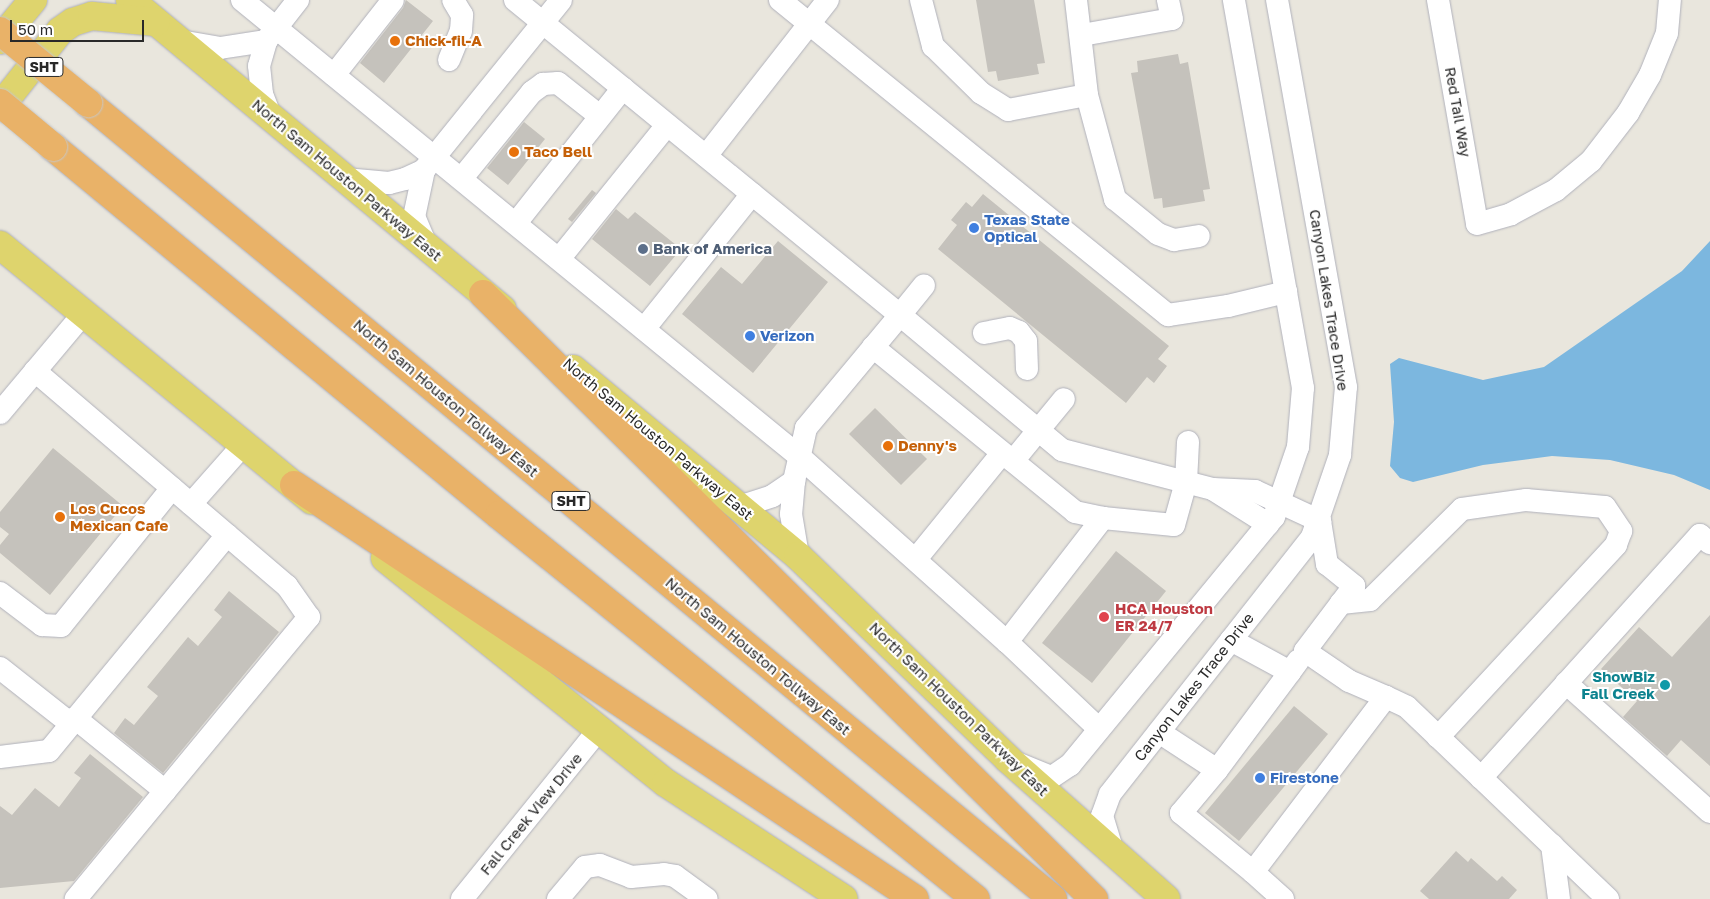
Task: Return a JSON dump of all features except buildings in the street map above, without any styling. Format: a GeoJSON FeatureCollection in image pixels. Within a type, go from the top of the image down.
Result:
{"type":"FeatureCollection","features":[{"type":"Feature","properties":{"kind":"highway","name":"North Sam Houston Tollway East"},"geometry":{"type":"LineString","coordinates":[[0,31],[1053,899]]}},
{"type":"Feature","properties":{"kind":"highway"},"geometry":{"type":"LineString","coordinates":[[0,103],[499,515],[976,899]]}},
{"type":"Feature","properties":{"kind":"highway"},"geometry":{"type":"LineString","coordinates":[[484,294],[1094,899]]}},
{"type":"Feature","properties":{"kind":"highway"},"geometry":{"type":"LineString","coordinates":[[294,486],[915,899]]}},
{"type":"Feature","properties":{"kind":"main road"},"geometry":{"type":"LineString","coordinates":[[0,40],[33,0]]}},
{"type":"Feature","properties":{"kind":"main road","name":"North Sam Houston Parkway East"},"geometry":{"type":"LineString","coordinates":[[130,0],[798,556],[1008,759],[1114,855],[1166,899]]}},
{"type":"Feature","properties":{"kind":"main road"},"geometry":{"type":"LineString","coordinates":[[138,0],[156,22]]}},
{"type":"Feature","properties":{"kind":"main road"},"geometry":{"type":"LineString","coordinates":[[0,107],[60,31],[73,22],[92,16],[156,22]]}},
{"type":"Feature","properties":{"kind":"main road"},"geometry":{"type":"LineString","coordinates":[[0,244],[294,486],[666,783],[844,899]]}},
{"type":"Feature","properties":{"kind":"street"},"geometry":{"type":"LineString","coordinates":[[242,0],[271,34],[334,75],[430,163],[462,178],[800,457],[916,559],[1098,728]]}},
{"type":"Feature","properties":{"kind":"street"},"geometry":{"type":"LineString","coordinates":[[270,116],[259,80],[259,66],[271,34],[298,0]]}},
{"type":"Feature","properties":{"kind":"street"},"geometry":{"type":"LineString","coordinates":[[334,75],[393,0]]}},
{"type":"Feature","properties":{"kind":"street"},"geometry":{"type":"LineString","coordinates":[[449,60],[462,31],[462,15],[453,0]]}},
{"type":"Feature","properties":{"kind":"street"},"geometry":{"type":"LineString","coordinates":[[515,0],[1062,450],[1213,489],[1255,491],[1282,501],[1320,521],[1326,564],[1354,586],[1217,770],[1181,813],[1283,899]]}},
{"type":"Feature","properties":{"kind":"street"},"geometry":{"type":"LineString","coordinates":[[345,179],[388,183],[405,180],[430,163],[561,0]]}},
{"type":"Feature","properties":{"kind":"street"},"geometry":{"type":"LineString","coordinates":[[780,0],[1168,315],[1228,306],[1286,292]]}},
{"type":"Feature","properties":{"kind":"street"},"geometry":{"type":"LineString","coordinates":[[706,156],[828,0]]}},
{"type":"Feature","properties":{"kind":"street"},"geometry":{"type":"LineString","coordinates":[[922,0],[932,46],[981,93],[1008,110],[1087,95]]}},
{"type":"Feature","properties":{"kind":"street"},"geometry":{"type":"LineString","coordinates":[[1076,0],[1082,35],[1087,95],[1115,199],[1158,234],[1174,240],[1199,236]]}},
{"type":"Feature","properties":{"kind":"street"},"geometry":{"type":"LineString","coordinates":[[1082,35],[1172,18],[1168,0]]}},
{"type":"Feature","properties":{"kind":"street"},"geometry":{"type":"LineString","coordinates":[[1008,759],[1052,777],[1070,765],[1098,728],[1268,524],[1282,501],[1298,446],[1303,388],[1234,0]]}},
{"type":"Feature","properties":{"kind":"street","name":"Canyon Lakes Trace Drive"},"geometry":{"type":"LineString","coordinates":[[1114,855],[1102,816],[1110,794],[1312,537],[1320,521],[1340,455],[1346,387],[1277,0]]}},
{"type":"Feature","properties":{"kind":"street","name":"Red Tail Way"},"geometry":{"type":"LineString","coordinates":[[1438,0],[1477,224],[1511,214],[1548,194],[1591,161],[1628,113],[1650,75],[1667,33],[1670,0]]}},
{"type":"Feature","properties":{"kind":"street"},"geometry":{"type":"LineString","coordinates":[[180,41],[220,48],[271,34]]}},
{"type":"Feature","properties":{"kind":"street"},"geometry":{"type":"LineString","coordinates":[[462,178],[532,92],[543,84],[558,83],[600,116]]}},
{"type":"Feature","properties":{"kind":"street"},"geometry":{"type":"LineString","coordinates":[[516,223],[622,88]]}},
{"type":"Feature","properties":{"kind":"street"},"geometry":{"type":"LineString","coordinates":[[559,258],[667,125]]}},
{"type":"Feature","properties":{"kind":"street"},"geometry":{"type":"LineString","coordinates":[[427,247],[414,217],[430,163]]}},
{"type":"Feature","properties":{"kind":"street"},"geometry":{"type":"LineString","coordinates":[[644,329],[752,194]]}},
{"type":"Feature","properties":{"kind":"street"},"geometry":{"type":"LineString","coordinates":[[798,556],[791,514],[794,481],[806,428],[924,285]]}},
{"type":"Feature","properties":{"kind":"street"},"geometry":{"type":"LineString","coordinates":[[1,410],[84,313]]}},
{"type":"Feature","properties":{"kind":"street"},"geometry":{"type":"LineString","coordinates":[[984,333],[1010,328],[1019,332],[1026,341],[1027,369]]}},
{"type":"Feature","properties":{"kind":"street"},"geometry":{"type":"LineString","coordinates":[[873,347],[1075,512],[1103,518],[1174,525],[1186,482],[1188,442]]}},
{"type":"Feature","properties":{"kind":"street"},"geometry":{"type":"LineString","coordinates":[[35,371],[287,586],[308,616],[76,899]]}},
{"type":"Feature","properties":{"kind":"street"},"geometry":{"type":"LineString","coordinates":[[916,559],[1008,457],[1038,430],[1064,399]]}},
{"type":"Feature","properties":{"kind":"street"},"geometry":{"type":"LineString","coordinates":[[191,504],[244,444]]}},
{"type":"Feature","properties":{"kind":"street"},"geometry":{"type":"LineString","coordinates":[[739,507],[772,496],[794,481]]}},
{"type":"Feature","properties":{"kind":"street"},"geometry":{"type":"LineString","coordinates":[[0,593],[42,625],[61,626],[172,488]]}},
{"type":"Feature","properties":{"kind":"street"},"geometry":{"type":"LineString","coordinates":[[1213,489],[1268,524]]}},
{"type":"Feature","properties":{"kind":"street"},"geometry":{"type":"LineString","coordinates":[[1341,603],[1370,600],[1462,509],[1526,500],[1604,507],[1621,530],[1616,545],[1438,737]]}},
{"type":"Feature","properties":{"kind":"street"},"geometry":{"type":"LineString","coordinates":[[1007,642],[1103,518]]}},
{"type":"Feature","properties":{"kind":"street"},"geometry":{"type":"LineString","coordinates":[[0,757],[49,751],[227,535]]}},
{"type":"Feature","properties":{"kind":"street"},"geometry":{"type":"LineString","coordinates":[[1481,778],[1700,535],[1710,543]]}},
{"type":"Feature","properties":{"kind":"street"},"geometry":{"type":"LineString","coordinates":[[1231,640],[1290,672]]}},
{"type":"Feature","properties":{"kind":"street"},"geometry":{"type":"LineString","coordinates":[[1305,651],[1349,681],[1407,707],[1608,899]]}},
{"type":"Feature","properties":{"kind":"street"},"geometry":{"type":"LineString","coordinates":[[0,668],[165,791]]}},
{"type":"Feature","properties":{"kind":"street"},"geometry":{"type":"LineString","coordinates":[[1566,683],[1710,812]]}},
{"type":"Feature","properties":{"kind":"street"},"geometry":{"type":"LineString","coordinates":[[1253,872],[1386,697]]}},
{"type":"Feature","properties":{"kind":"street","name":"Fall Creek View Drive"},"geometry":{"type":"LineString","coordinates":[[462,899],[599,729]]}},
{"type":"Feature","properties":{"kind":"street"},"geometry":{"type":"LineString","coordinates":[[1158,732],[1217,770]]}},
{"type":"Feature","properties":{"kind":"street"},"geometry":{"type":"LineString","coordinates":[[1552,845],[1559,899]]}},
{"type":"Feature","properties":{"kind":"street"},"geometry":{"type":"LineString","coordinates":[[558,899],[585,867],[600,865],[631,877],[664,874],[675,876],[707,899]]}},
{"type":"Feature","properties":{"kind":"water"},"geometry":{"type":"Polygon","coordinates":[[[1710,241],[1710,490],[1674,475],[1610,460],[1552,456],[1483,465],[1413,482],[1400,478],[1390,466],[1394,422],[1390,364],[1399,358],[1483,380],[1544,367],[1682,271],[1710,241]]]}},
{"type":"Feature","properties":{"kind":"place","name":"Chick-fil-A"},"geometry":{"type":"Point","coordinates":[395,41]}},
{"type":"Feature","properties":{"kind":"place","name":"Taco Bell"},"geometry":{"type":"Point","coordinates":[514,152]}},
{"type":"Feature","properties":{"kind":"place","name":"Texas State Optical"},"geometry":{"type":"Point","coordinates":[974,228]}},
{"type":"Feature","properties":{"kind":"place","name":"Bank of America"},"geometry":{"type":"Point","coordinates":[643,249]}},
{"type":"Feature","properties":{"kind":"place","name":"Verizon"},"geometry":{"type":"Point","coordinates":[750,336]}},
{"type":"Feature","properties":{"kind":"place","name":"Denny's"},"geometry":{"type":"Point","coordinates":[888,446]}},
{"type":"Feature","properties":{"kind":"place","name":"Los Cucos Mexican Cafe"},"geometry":{"type":"Point","coordinates":[60,517]}},
{"type":"Feature","properties":{"kind":"place","name":"HCA Houston ER 24/7"},"geometry":{"type":"Point","coordinates":[1104,617]}},
{"type":"Feature","properties":{"kind":"place","name":"ShowBiz Fall Creek"},"geometry":{"type":"Point","coordinates":[1665,685]}},
{"type":"Feature","properties":{"kind":"place","name":"Firestone"},"geometry":{"type":"Point","coordinates":[1260,778]}}]}
